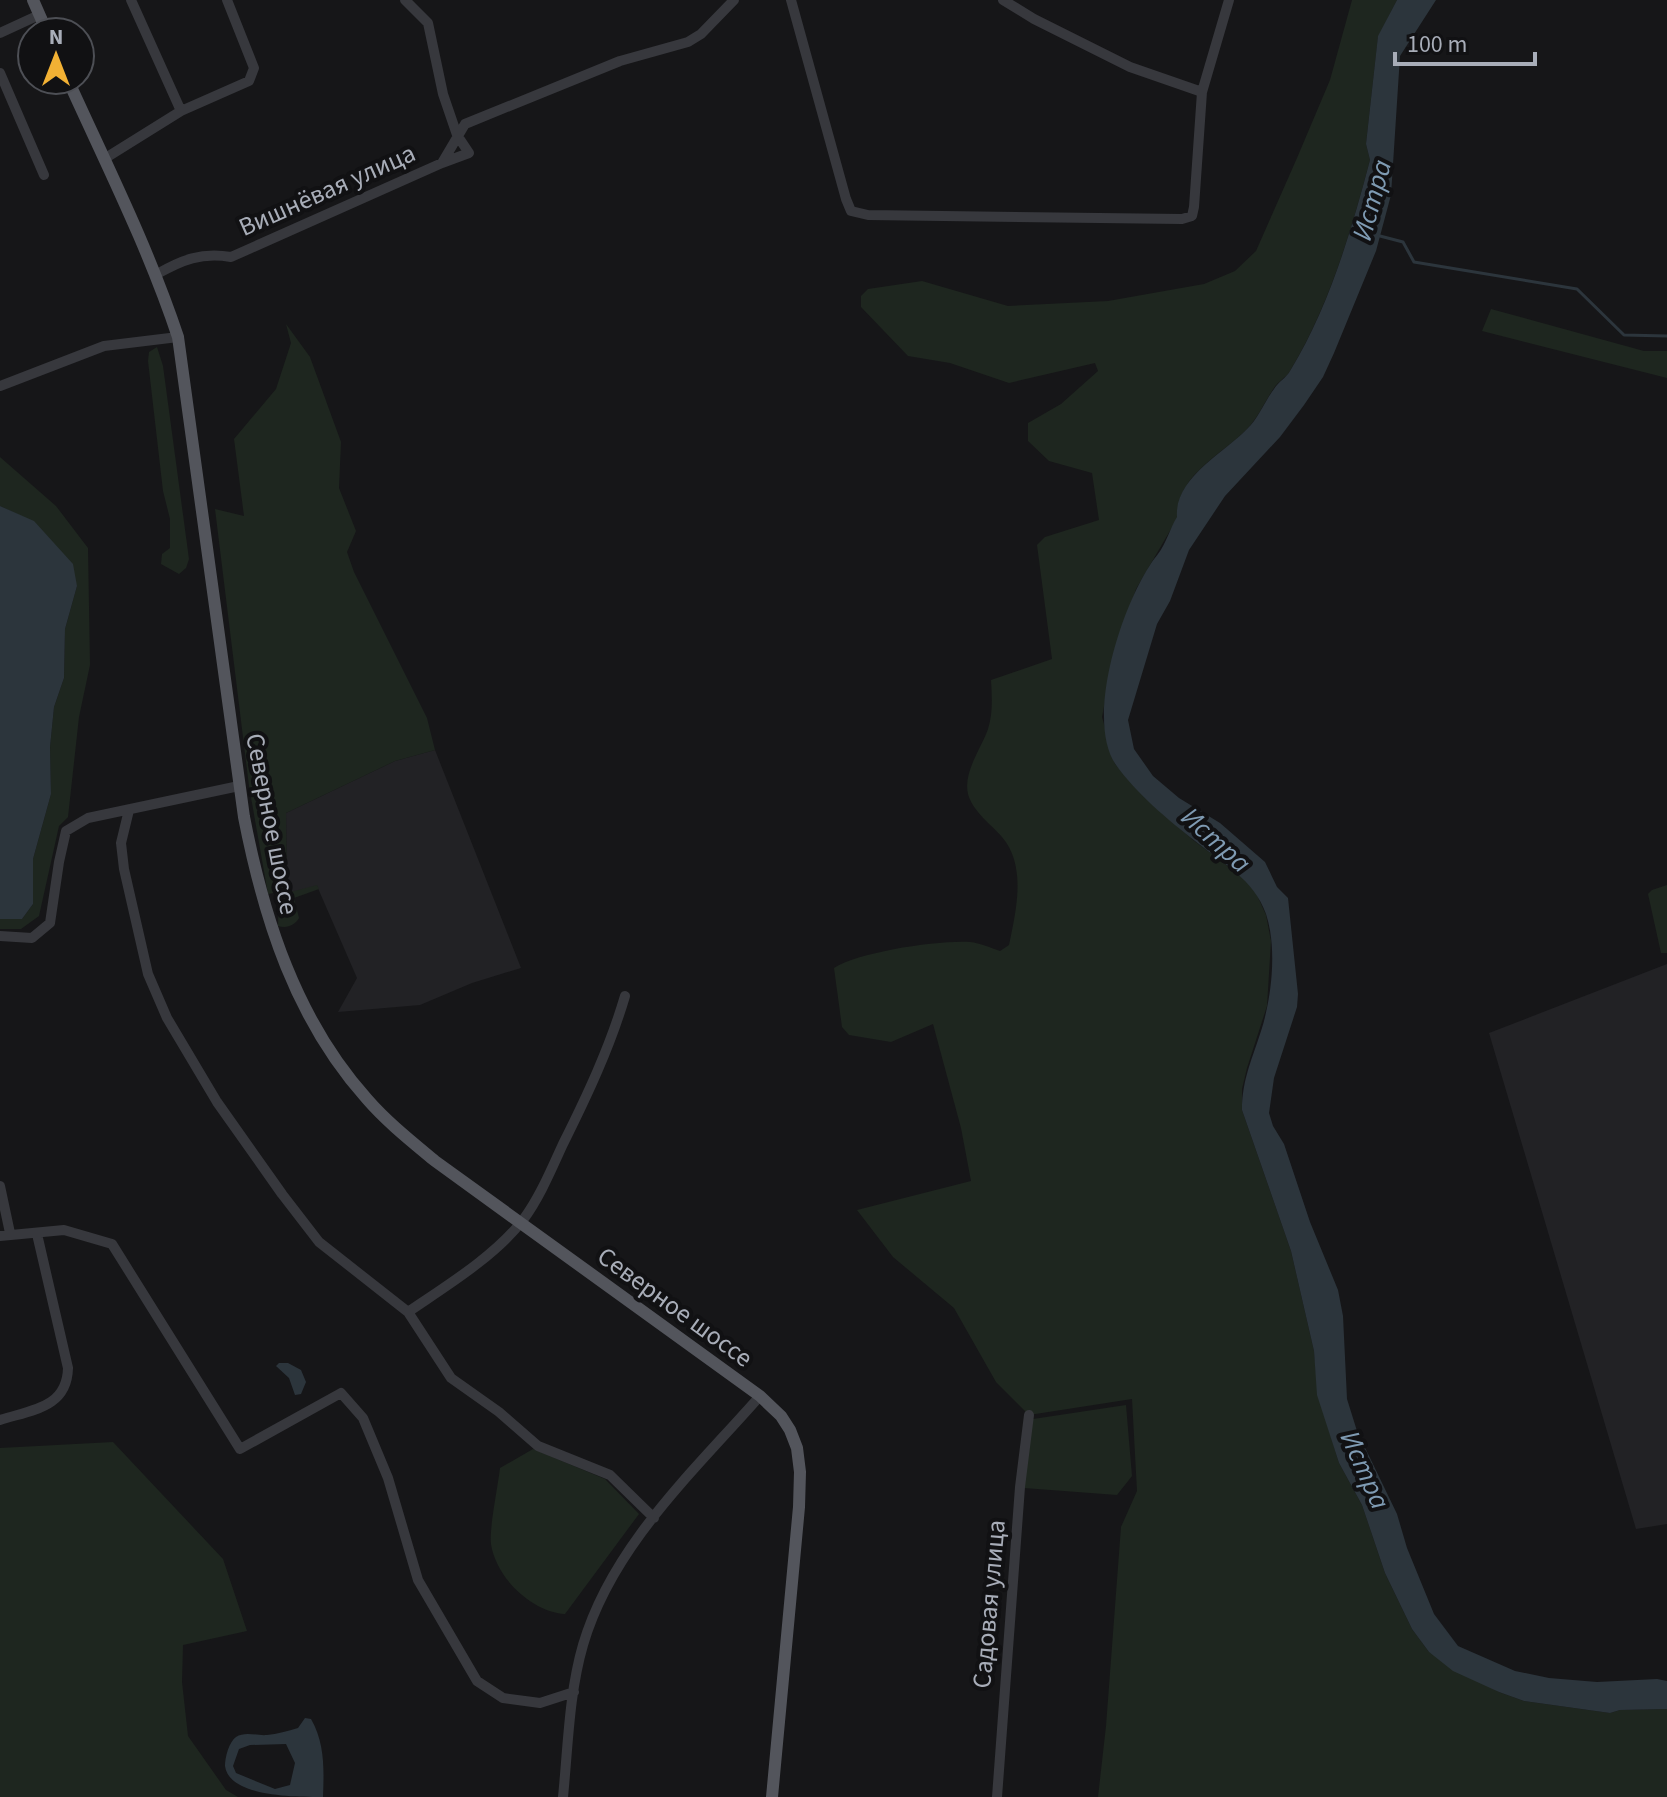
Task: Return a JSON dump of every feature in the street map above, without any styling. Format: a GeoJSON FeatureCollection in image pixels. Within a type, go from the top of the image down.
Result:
{"type":"FeatureCollection","features":[{"type":"Feature","properties":{"kind":"main road"},"geometry":{"type":"LineString","coordinates":[[33,0],[39,15]]}},
{"type":"Feature","properties":{"kind":"main road","name":"Северное шоссе"},"geometry":{"type":"LineString","coordinates":[[75,96],[157,274],[178,337],[239,786],[257,885],[274,941],[305,1009],[336,1061],[366,1099],[397,1130],[435,1161],[760,1396],[781,1416],[790,1430],[797,1448],[800,1472],[799,1507],[772,1797]]}},
{"type":"Feature","properties":{"kind":"street"},"geometry":{"type":"LineString","coordinates":[[131,0],[181,111]]}},
{"type":"Feature","properties":{"kind":"street"},"geometry":{"type":"LineString","coordinates":[[104,159],[181,111],[249,81],[254,68],[227,0]]}},
{"type":"Feature","properties":{"kind":"street"},"geometry":{"type":"LineString","coordinates":[[405,0],[428,23],[443,94],[457,135]]}},
{"type":"Feature","properties":{"kind":"street"},"geometry":{"type":"LineString","coordinates":[[442,163],[465,124],[620,61],[688,42],[701,34],[734,0]]}},
{"type":"Feature","properties":{"kind":"street"},"geometry":{"type":"LineString","coordinates":[[791,0],[851,211],[884,215],[1182,219],[1192,216],[1194,207],[1202,92],[1229,0]]}},
{"type":"Feature","properties":{"kind":"street"},"geometry":{"type":"LineString","coordinates":[[1003,0],[1130,67],[1202,92]]}},
{"type":"Feature","properties":{"kind":"street"},"geometry":{"type":"LineString","coordinates":[[0,33],[39,15]]}},
{"type":"Feature","properties":{"kind":"street"},"geometry":{"type":"LineString","coordinates":[[0,73],[44,175]]}},
{"type":"Feature","properties":{"kind":"street","name":"Вишнёвая улица"},"geometry":{"type":"LineString","coordinates":[[157,274],[196,255],[231,257],[469,153],[457,135]]}},
{"type":"Feature","properties":{"kind":"street"},"geometry":{"type":"LineString","coordinates":[[0,386],[104,346],[178,337]]}},
{"type":"Feature","properties":{"kind":"street"},"geometry":{"type":"LineString","coordinates":[[0,936],[32,938],[50,923],[66,831],[88,818],[239,786]]}},
{"type":"Feature","properties":{"kind":"street"},"geometry":{"type":"LineString","coordinates":[[129,810],[121,843],[124,869],[148,974],[167,1018],[217,1102],[319,1242],[408,1312],[451,1378],[499,1412],[538,1446],[610,1475],[654,1518]]}},
{"type":"Feature","properties":{"kind":"street"},"geometry":{"type":"LineString","coordinates":[[408,1312],[473,1268],[521,1222],[539,1193],[583,1102],[617,1024],[625,996]]}},
{"type":"Feature","properties":{"kind":"street"},"geometry":{"type":"LineString","coordinates":[[0,1186],[5,1235],[64,1230],[112,1244],[240,1449],[341,1393],[363,1418],[388,1478],[418,1580],[477,1681],[503,1698],[540,1703],[574,1692]]}},
{"type":"Feature","properties":{"kind":"street"},"geometry":{"type":"LineString","coordinates":[[0,1420],[46,1405],[61,1395],[68,1384],[68,1368],[37,1234]]}},
{"type":"Feature","properties":{"kind":"street"},"geometry":{"type":"LineString","coordinates":[[563,1797],[574,1692],[583,1646],[613,1573],[654,1518],[760,1396]]}},
{"type":"Feature","properties":{"kind":"street","name":"Садовая улица"},"geometry":{"type":"LineString","coordinates":[[997,1797],[1020,1487],[1029,1415]]}},
{"type":"Feature","properties":{"kind":"shaded area"},"geometry":{"type":"Polygon","coordinates":[[[1352,0],[1397,0],[1378,37],[1366,144],[1370,160],[1338,268],[1316,321],[1288,373],[1251,425],[1202,467],[1184,490],[1178,517],[1136,589],[1113,659],[1102,717],[1115,764],[1148,800],[1193,840],[1245,879],[1256,893],[1266,915],[1271,941],[1267,1006],[1247,1068],[1242,1089],[1242,1110],[1291,1251],[1314,1351],[1318,1395],[1339,1463],[1362,1505],[1385,1573],[1412,1629],[1429,1652],[1499,1692],[1524,1701],[1610,1713],[1667,1709],[1667,1797],[1098,1797],[1121,1527],[1137,1491],[1132,1399],[1029,1415],[996,1382],[954,1308],[893,1257],[857,1210],[971,1181],[961,1128],[933,1024],[891,1042],[849,1035],[842,1027],[834,968],[861,957],[919,945],[970,942],[1000,951],[1009,945],[1018,889],[1015,861],[1002,837],[970,800],[968,777],[990,723],[991,680],[1052,659],[1037,545],[1045,537],[1099,520],[1092,473],[1049,461],[1028,441],[1028,423],[1061,404],[1098,371],[1095,363],[1009,383],[950,363],[908,356],[861,307],[861,296],[868,289],[922,281],[1008,306],[1108,301],[1204,284],[1235,271],[1256,251],[1297,158],[1330,80],[1352,0]]]}},
{"type":"Feature","properties":{"kind":"shaded area"},"geometry":{"type":"Polygon","coordinates":[[[1491,309],[1644,351],[1667,351],[1667,378],[1482,331],[1491,309]]]}},
{"type":"Feature","properties":{"kind":"shaded area"},"geometry":{"type":"Polygon","coordinates":[[[286,324],[310,357],[341,442],[339,488],[356,531],[347,552],[427,718],[435,750],[395,761],[286,813],[287,893],[317,885],[319,889],[294,898],[299,918],[285,927],[278,926],[279,892],[268,894],[249,786],[215,509],[244,516],[234,439],[276,389],[291,343],[286,324]]]}},
{"type":"Feature","properties":{"kind":"shaded area"},"geometry":{"type":"Polygon","coordinates":[[[157,347],[163,366],[189,559],[186,568],[179,574],[161,564],[162,554],[170,548],[170,519],[163,491],[148,361],[149,352],[157,347]]]}},
{"type":"Feature","properties":{"kind":"shaded area"},"geometry":{"type":"Polygon","coordinates":[[[0,457],[56,506],[88,548],[90,665],[79,717],[68,817],[59,826],[39,916],[21,929],[0,929],[0,919],[22,919],[33,904],[33,859],[51,794],[50,747],[54,707],[64,678],[65,629],[77,586],[34,522],[0,506],[0,457]]]}},
{"type":"Feature","properties":{"kind":"shaded area"},"geometry":{"type":"Polygon","coordinates":[[[435,750],[521,968],[472,983],[420,1005],[338,1012],[357,978],[317,886],[287,894],[286,813],[395,761],[435,750]]]}},
{"type":"Feature","properties":{"kind":"shaded area"},"geometry":{"type":"Polygon","coordinates":[[[1667,885],[1667,953],[1661,953],[1648,894],[1667,885]]]}},
{"type":"Feature","properties":{"kind":"shaded area"},"geometry":{"type":"Polygon","coordinates":[[[1667,964],[1667,1524],[1636,1529],[1489,1033],[1667,964]]]}},
{"type":"Feature","properties":{"kind":"shaded area"},"geometry":{"type":"Polygon","coordinates":[[[1126,1405],[1132,1476],[1117,1495],[1024,1488],[1033,1419],[1126,1405]]]}},
{"type":"Feature","properties":{"kind":"shaded area"},"geometry":{"type":"Polygon","coordinates":[[[113,1442],[223,1559],[247,1631],[183,1645],[182,1682],[188,1736],[226,1790],[238,1797],[0,1797],[0,1448],[113,1442]]]}},
{"type":"Feature","properties":{"kind":"shaded area"},"geometry":{"type":"Polygon","coordinates":[[[533,1449],[605,1479],[639,1514],[565,1614],[540,1607],[518,1591],[500,1569],[491,1544],[500,1468],[533,1449]]]}},
{"type":"Feature","properties":{"kind":"water","name":"Истра"},"geometry":{"type":"Polygon","coordinates":[[[1397,0],[1436,0],[1400,56],[1391,195],[1376,251],[1323,377],[1280,437],[1225,496],[1189,550],[1170,601],[1157,624],[1128,720],[1134,749],[1153,776],[1179,798],[1220,823],[1265,862],[1277,887],[1288,898],[1297,1007],[1274,1078],[1269,1113],[1284,1144],[1310,1222],[1338,1290],[1343,1316],[1347,1399],[1357,1431],[1397,1514],[1407,1548],[1434,1614],[1458,1646],[1515,1671],[1549,1678],[1597,1682],[1667,1681],[1667,1709],[1610,1713],[1524,1701],[1453,1671],[1429,1652],[1412,1629],[1385,1573],[1362,1505],[1339,1463],[1317,1395],[1314,1351],[1291,1251],[1242,1110],[1246,1078],[1271,986],[1271,941],[1266,914],[1245,881],[1174,824],[1133,786],[1116,765],[1107,744],[1104,718],[1112,657],[1133,597],[1177,517],[1183,490],[1202,467],[1255,420],[1304,347],[1327,295],[1347,242],[1370,160],[1366,144],[1378,36],[1397,0]]]}},
{"type":"Feature","properties":{"kind":"water"},"geometry":{"type":"Polygon","coordinates":[[[0,506],[34,521],[73,564],[77,586],[65,629],[64,678],[54,707],[50,747],[51,794],[33,859],[33,904],[22,919],[0,919],[0,506]]]}},
{"type":"Feature","properties":{"kind":"water"},"geometry":{"type":"Polygon","coordinates":[[[288,1363],[301,1370],[306,1382],[301,1394],[295,1395],[289,1378],[276,1366],[288,1363]]]}},
{"type":"Feature","properties":{"kind":"water"},"geometry":{"type":"Polygon","coordinates":[[[305,1718],[311,1719],[316,1728],[323,1757],[323,1797],[265,1793],[238,1784],[229,1776],[226,1758],[229,1746],[236,1737],[271,1735],[298,1728],[305,1718]],[[286,1744],[250,1745],[239,1749],[233,1766],[236,1773],[275,1789],[290,1785],[295,1763],[286,1744]]]}},
{"type":"Feature","properties":{"kind":"waterway","name":"Истра"},"geometry":{"type":"LineString","coordinates":[[1380,236],[1403,242],[1414,262],[1577,289],[1624,335],[1667,336]]}}]}
